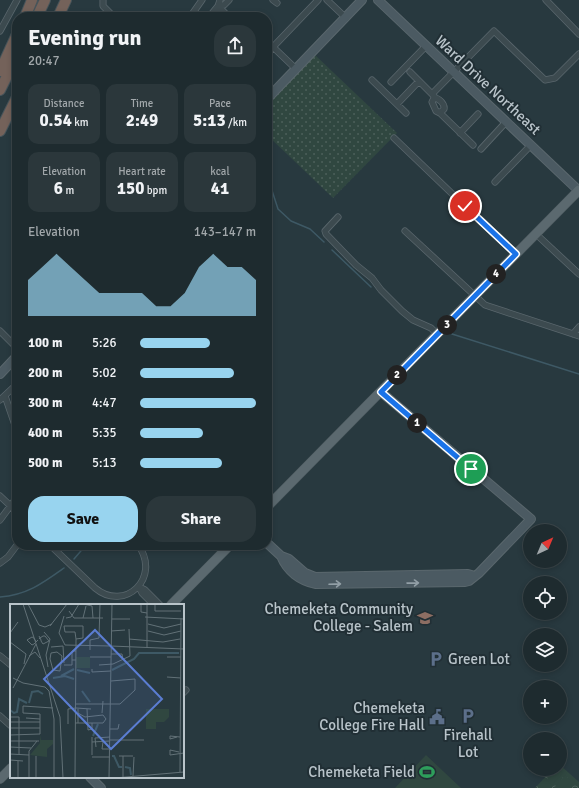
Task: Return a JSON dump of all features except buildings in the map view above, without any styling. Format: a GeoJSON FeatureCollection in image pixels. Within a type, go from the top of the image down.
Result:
{"type":"FeatureCollection","features":[{"type":"Feature","properties":{"kind":"highway"},"geometry":{"type":"LineString","coordinates":[[27,12],[32,0]]}},
{"type":"Feature","properties":{"kind":"highway"},"geometry":{"type":"LineString","coordinates":[[39,12],[45,0]]}},
{"type":"Feature","properties":{"kind":"highway"},"geometry":{"type":"LineString","coordinates":[[61,12],[66,2]]}},
{"type":"Feature","properties":{"kind":"highway"},"geometry":{"type":"LineString","coordinates":[[0,71],[12,45]]}},
{"type":"Feature","properties":{"kind":"highway"},"geometry":{"type":"LineString","coordinates":[[0,90],[12,66]]}},
{"type":"Feature","properties":{"kind":"highway"},"geometry":{"type":"LineString","coordinates":[[0,131],[12,107]]}},
{"type":"Feature","properties":{"kind":"main road"},"geometry":{"type":"LineString","coordinates":[[272,502],[579,190]]}},
{"type":"Feature","properties":{"kind":"main road"},"geometry":{"type":"LineString","coordinates":[[172,604],[225,550]]}},
{"type":"Feature","properties":{"kind":"main road"},"geometry":{"type":"LineString","coordinates":[[0,779],[10,769]]}},
{"type":"Feature","properties":{"kind":"street"},"geometry":{"type":"LineString","coordinates":[[0,31],[17,0]]}},
{"type":"Feature","properties":{"kind":"street"},"geometry":{"type":"LineString","coordinates":[[103,0],[104,6],[109,12]]}},
{"type":"Feature","properties":{"kind":"street"},"geometry":{"type":"LineString","coordinates":[[194,12],[202,0]]}},
{"type":"Feature","properties":{"kind":"street"},"geometry":{"type":"LineString","coordinates":[[219,3],[224,5],[229,0]]}},
{"type":"Feature","properties":{"kind":"street"},"geometry":{"type":"LineString","coordinates":[[296,69],[274,47],[318,0]]}},
{"type":"Feature","properties":{"kind":"street"},"geometry":{"type":"LineString","coordinates":[[327,0],[346,18]]}},
{"type":"Feature","properties":{"kind":"street"},"geometry":{"type":"LineString","coordinates":[[272,94],[362,0]]}},
{"type":"Feature","properties":{"kind":"street","name":"Ward Drive Northeast"},"geometry":{"type":"LineString","coordinates":[[378,0],[579,190]]}},
{"type":"Feature","properties":{"kind":"street"},"geometry":{"type":"LineString","coordinates":[[546,0],[579,34]]}},
{"type":"Feature","properties":{"kind":"street"},"geometry":{"type":"LineString","coordinates":[[213,12],[219,3]]}},
{"type":"Feature","properties":{"kind":"street"},"geometry":{"type":"LineString","coordinates":[[219,3],[225,12]]}},
{"type":"Feature","properties":{"kind":"street"},"geometry":{"type":"LineString","coordinates":[[473,145],[432,105],[434,95],[453,72],[494,31],[540,77],[551,80],[555,78],[579,54]]}},
{"type":"Feature","properties":{"kind":"street"},"geometry":{"type":"LineString","coordinates":[[391,82],[426,46]]}},
{"type":"Feature","properties":{"kind":"street"},"geometry":{"type":"LineString","coordinates":[[410,72],[444,104],[444,109],[440,113]]}},
{"type":"Feature","properties":{"kind":"street"},"geometry":{"type":"LineString","coordinates":[[372,80],[406,113]]}},
{"type":"Feature","properties":{"kind":"street"},"geometry":{"type":"LineString","coordinates":[[397,104],[420,81]]}},
{"type":"Feature","properties":{"kind":"street"},"geometry":{"type":"LineString","coordinates":[[460,133],[478,114]]}},
{"type":"Feature","properties":{"kind":"street"},"geometry":{"type":"LineString","coordinates":[[481,149],[506,122]]}},
{"type":"Feature","properties":{"kind":"street"},"geometry":{"type":"LineString","coordinates":[[394,138],[516,254]]}},
{"type":"Feature","properties":{"kind":"street"},"geometry":{"type":"LineString","coordinates":[[495,182],[531,145]]}},
{"type":"Feature","properties":{"kind":"street"},"geometry":{"type":"LineString","coordinates":[[338,218],[325,231],[326,234],[372,278],[381,290],[402,311],[413,320],[431,328],[437,334]]}},
{"type":"Feature","properties":{"kind":"street"},"geometry":{"type":"LineString","coordinates":[[405,231],[475,296],[488,306],[579,336]]}},
{"type":"Feature","properties":{"kind":"street"},"geometry":{"type":"LineString","coordinates":[[536,234],[579,274]]}},
{"type":"Feature","properties":{"kind":"street"},"geometry":{"type":"LineString","coordinates":[[573,334],[579,327]]}},
{"type":"Feature","properties":{"kind":"street"},"geometry":{"type":"LineString","coordinates":[[0,331],[12,343]]}},
{"type":"Feature","properties":{"kind":"street"},"geometry":{"type":"LineString","coordinates":[[0,374],[12,361]]}},
{"type":"Feature","properties":{"kind":"street"},"geometry":{"type":"LineString","coordinates":[[0,400],[12,389]]}},
{"type":"Feature","properties":{"kind":"street"},"geometry":{"type":"LineString","coordinates":[[272,548],[280,556],[284,564],[296,575],[305,581],[316,584],[465,582],[469,581],[475,576],[531,519],[381,392]]}},
{"type":"Feature","properties":{"kind":"street"},"geometry":{"type":"LineString","coordinates":[[5,396],[12,416]]}},
{"type":"Feature","properties":{"kind":"street"},"geometry":{"type":"LineString","coordinates":[[0,496],[11,507],[0,520]]}},
{"type":"Feature","properties":{"kind":"street"},"geometry":{"type":"LineString","coordinates":[[0,563],[8,557],[13,550]]}},
{"type":"Feature","properties":{"kind":"street"},"geometry":{"type":"LineString","coordinates":[[55,550],[95,588],[103,593],[122,595],[132,592],[139,587],[144,579],[146,567],[144,556],[141,550]]}},
{"type":"Feature","properties":{"kind":"street"},"geometry":{"type":"LineString","coordinates":[[139,587],[142,593],[153,604]]}},
{"type":"Feature","properties":{"kind":"street"},"geometry":{"type":"LineString","coordinates":[[139,587],[145,590],[159,604]]}},
{"type":"Feature","properties":{"kind":"street"},"geometry":{"type":"LineString","coordinates":[[0,656],[10,664]]}},
{"type":"Feature","properties":{"kind":"street"},"geometry":{"type":"LineString","coordinates":[[0,716],[10,725]]}},
{"type":"Feature","properties":{"kind":"street"},"geometry":{"type":"LineString","coordinates":[[91,778],[101,788]]}},
{"type":"Feature","properties":{"kind":"green space"},"geometry":{"type":"Polygon","coordinates":[[[315,55],[397,133],[333,198],[272,140],[272,100],[315,55]]]}},
{"type":"Feature","properties":{"kind":"green space","name":"Chemeketa Field"},"geometry":{"type":"Polygon","coordinates":[[[426,755],[461,788],[395,788],[426,755]]]}},
{"type":"Feature","properties":{"kind":"green space"},"geometry":{"type":"Polygon","coordinates":[[[567,771],[579,782],[579,788],[535,788],[546,776],[567,776],[567,771]]]}},
{"type":"Feature","properties":{"kind":"green space"},"geometry":{"type":"Polygon","coordinates":[[[550,776],[560,776],[552,785],[546,780],[550,776]]]}},
{"type":"Feature","properties":{"kind":"green space"},"geometry":{"type":"Polygon","coordinates":[[[564,776],[571,781],[564,788],[554,788],[564,776]]]}},
{"type":"Feature","properties":{"kind":"waterway"},"geometry":{"type":"LineString","coordinates":[[272,190],[278,209],[291,221],[310,229],[324,242]]}},
{"type":"Feature","properties":{"kind":"waterway"},"geometry":{"type":"LineString","coordinates":[[332,250],[371,287]]}},
{"type":"Feature","properties":{"kind":"waterway"},"geometry":{"type":"LineString","coordinates":[[452,334],[579,374]]}},
{"type":"Feature","properties":{"kind":"waterway"},"geometry":{"type":"LineString","coordinates":[[74,559],[82,550]]}},
{"type":"Feature","properties":{"kind":"waterway"},"geometry":{"type":"LineString","coordinates":[[0,597],[27,591],[64,568]]}},
{"type":"Feature","properties":{"kind":"place","name":"Chemeketa Community College - Salem"},"geometry":{"type":"Point","coordinates":[425,618]}},
{"type":"Feature","properties":{"kind":"place","name":"Green Lot"},"geometry":{"type":"Point","coordinates":[436,659]}},
{"type":"Feature","properties":{"kind":"place","name":"Firehall Lot"},"geometry":{"type":"Point","coordinates":[468,716]}},
{"type":"Feature","properties":{"kind":"place","name":"Chemeketa College Fire Hall"},"geometry":{"type":"Point","coordinates":[437,717]}},
{"type":"Feature","properties":{"kind":"place","name":"Chemeketa Field"},"geometry":{"type":"Point","coordinates":[427,772]}},
{"type":"Feature","properties":{"kind":"route"},"geometry":{"type":"LineString","coordinates":[[465,206],[516,254],[381,392],[471,469]]}}]}
